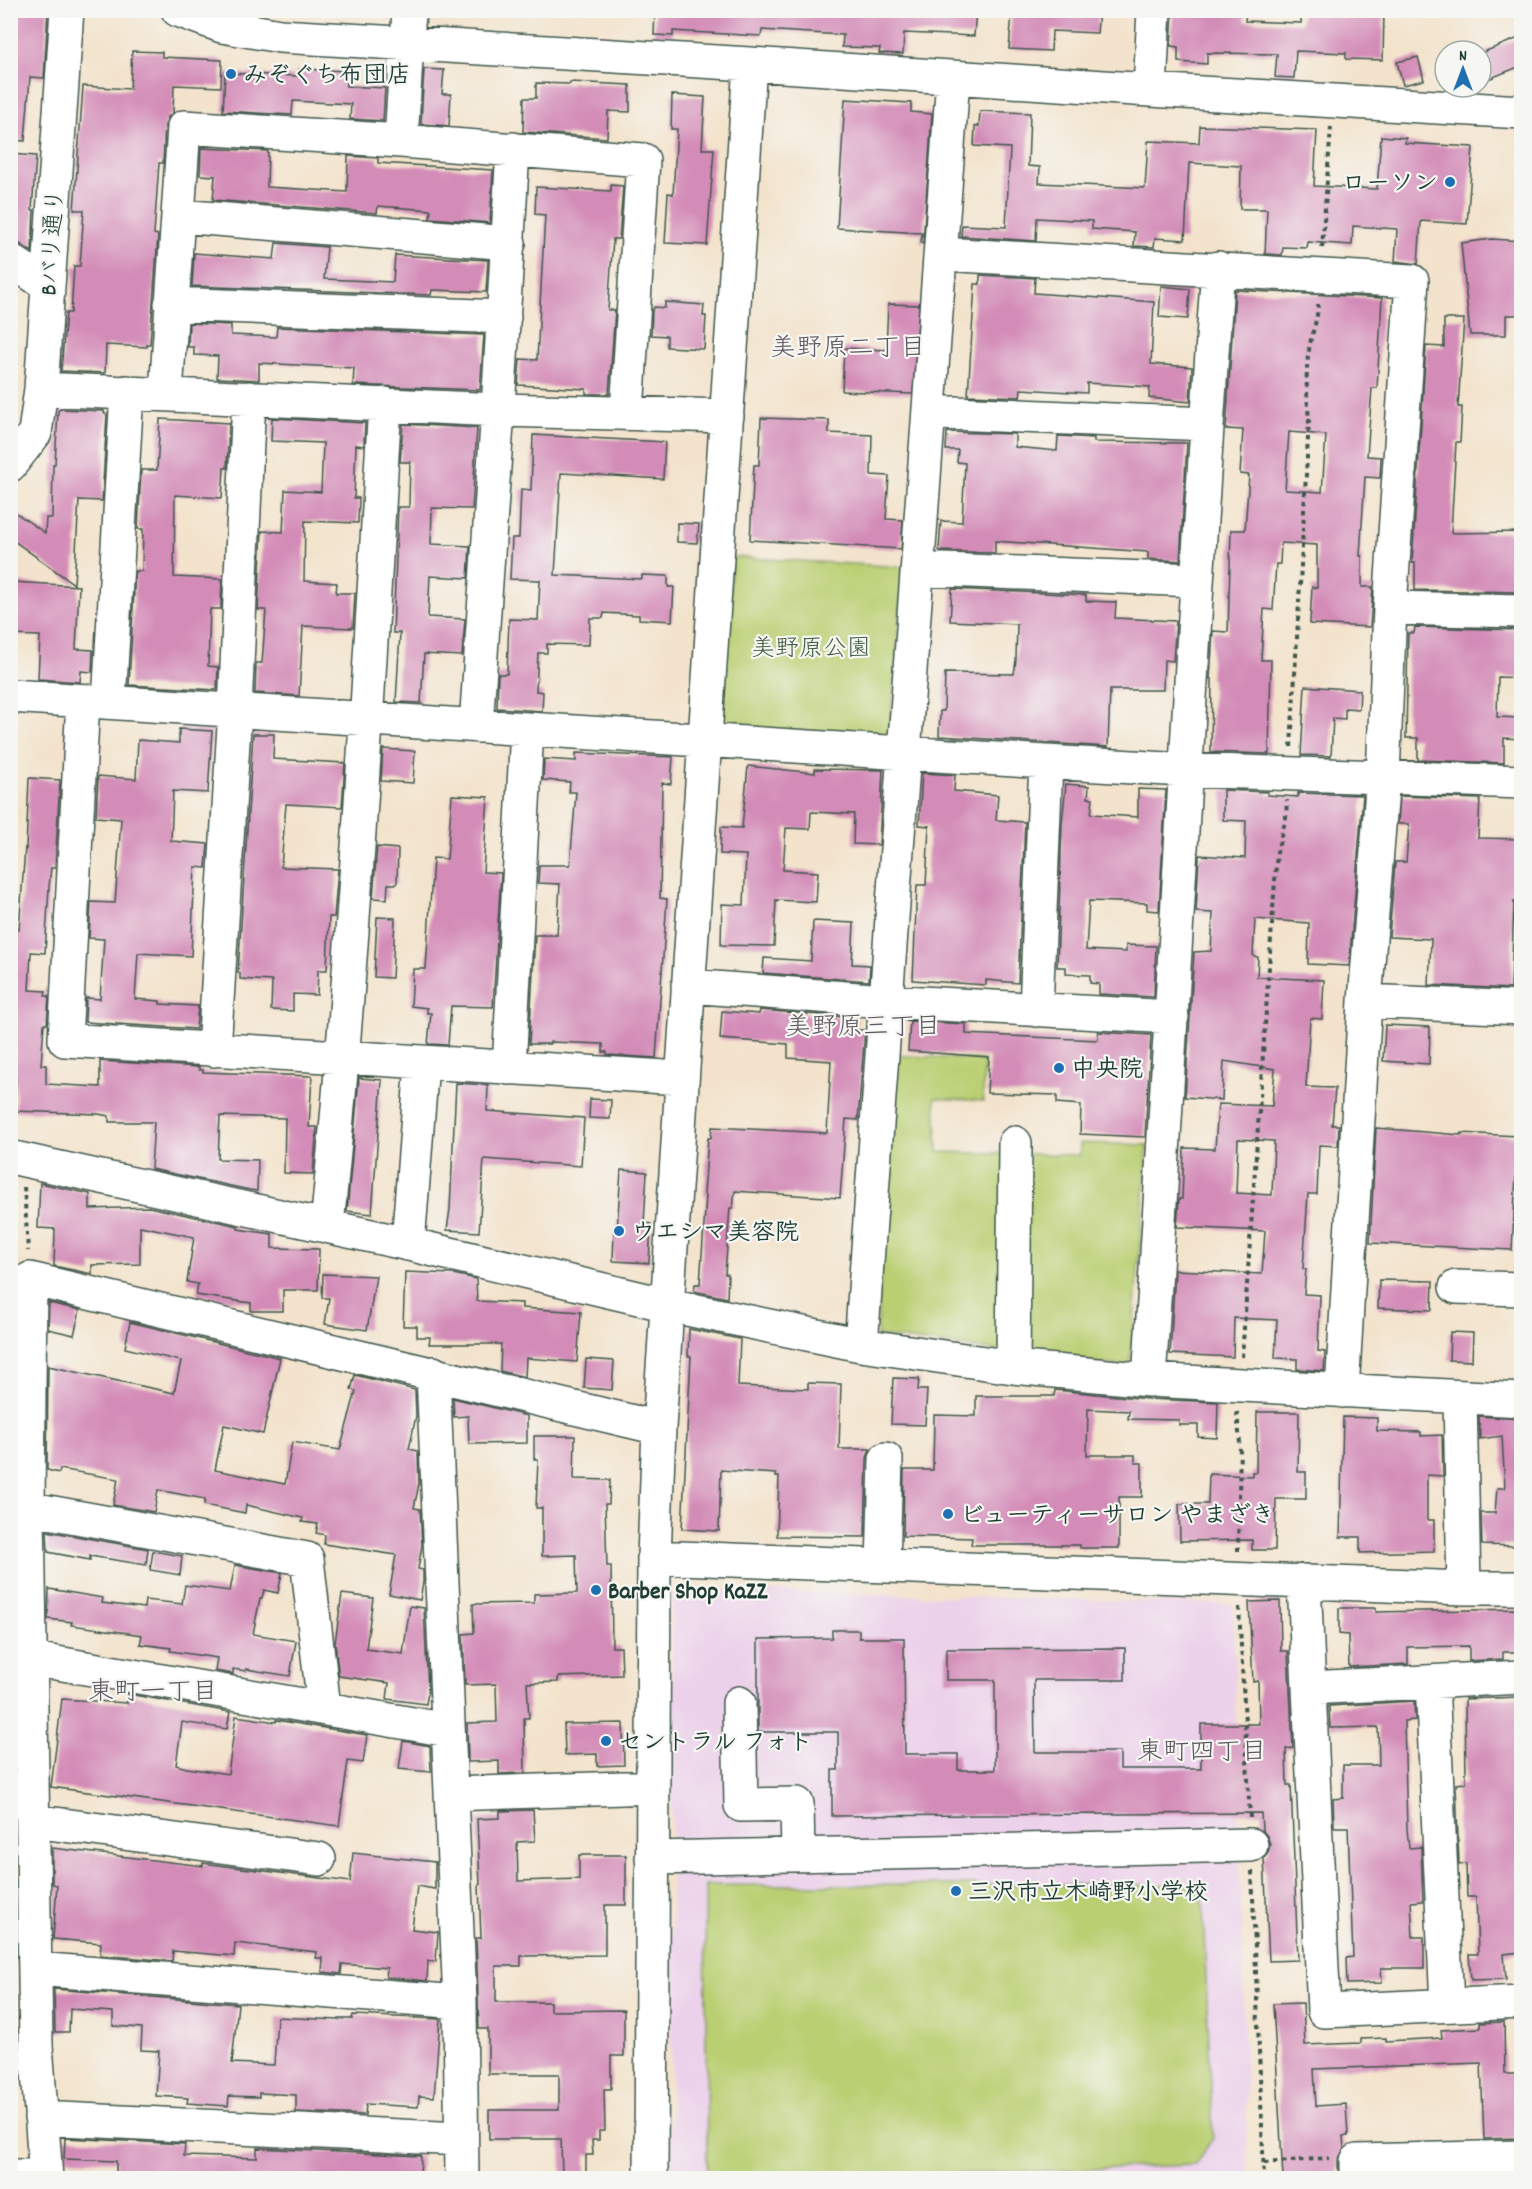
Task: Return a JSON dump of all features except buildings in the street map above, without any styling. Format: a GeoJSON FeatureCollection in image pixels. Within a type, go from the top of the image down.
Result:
{"type":"FeatureCollection","features":[{"type":"Feature","properties":{"kind":"street","name":"Bバリ通り"},"geometry":{"type":"LineString","coordinates":[[10,465],[35,433],[41,389],[67,10]]}},
{"type":"Feature","properties":{"kind":"street"},"geometry":{"type":"LineString","coordinates":[[178,10],[222,26],[280,36],[1521,112]]}},
{"type":"Feature","properties":{"kind":"street"},"geometry":{"type":"LineString","coordinates":[[401,141],[409,10]]}},
{"type":"Feature","properties":{"kind":"street"},"geometry":{"type":"LineString","coordinates":[[1150,90],[1154,10]]}},
{"type":"Feature","properties":{"kind":"street"},"geometry":{"type":"LineString","coordinates":[[651,2178],[654,1557],[659,1428],[750,64]]}},
{"type":"Feature","properties":{"kind":"street"},"geometry":{"type":"LineString","coordinates":[[861,1345],[953,78]]}},
{"type":"Feature","properties":{"kind":"street"},"geometry":{"type":"LineString","coordinates":[[166,393],[184,127],[643,160],[627,412]]}},
{"type":"Feature","properties":{"kind":"street"},"geometry":{"type":"LineString","coordinates":[[476,726],[509,243],[513,150]]}},
{"type":"Feature","properties":{"kind":"street"},"geometry":{"type":"LineString","coordinates":[[178,216],[509,243]]}},
{"type":"Feature","properties":{"kind":"street"},"geometry":{"type":"LineString","coordinates":[[942,254],[1218,268],[1412,281],[1390,608],[1383,776],[1365,1001],[1342,1391]]}},
{"type":"Feature","properties":{"kind":"street"},"geometry":{"type":"LineString","coordinates":[[10,260],[48,285]]}},
{"type":"Feature","properties":{"kind":"street"},"geometry":{"type":"LineString","coordinates":[[1149,1380],[1196,580],[1218,268]]}},
{"type":"Feature","properties":{"kind":"street"},"geometry":{"type":"LineString","coordinates":[[171,304],[504,317]]}},
{"type":"Feature","properties":{"kind":"street"},"geometry":{"type":"LineString","coordinates":[[41,389],[498,410],[727,416]]}},
{"type":"Feature","properties":{"kind":"street"},"geometry":{"type":"LineString","coordinates":[[127,392],[65,1040],[344,1059],[682,1078]]}},
{"type":"Feature","properties":{"kind":"street"},"geometry":{"type":"LineString","coordinates":[[214,1050],[235,710],[249,398]]}},
{"type":"Feature","properties":{"kind":"street"},"geometry":{"type":"LineString","coordinates":[[327,1226],[344,1059],[385,404]]}},
{"type":"Feature","properties":{"kind":"street"},"geometry":{"type":"LineString","coordinates":[[930,412],[1207,423]]}},
{"type":"Feature","properties":{"kind":"street"},"geometry":{"type":"LineString","coordinates":[[918,569],[1196,580]]}},
{"type":"Feature","properties":{"kind":"street"},"geometry":{"type":"LineString","coordinates":[[1390,608],[1521,611]]}},
{"type":"Feature","properties":{"kind":"street"},"geometry":{"type":"LineString","coordinates":[[10,696],[1185,770],[1521,782]]}},
{"type":"Feature","properties":{"kind":"street"},"geometry":{"type":"LineString","coordinates":[[509,1068],[527,729]]}},
{"type":"Feature","properties":{"kind":"street"},"geometry":{"type":"LineString","coordinates":[[1036,1010],[1047,762]]}},
{"type":"Feature","properties":{"kind":"street"},"geometry":{"type":"LineString","coordinates":[[688,986],[885,1001],[1172,1017]]}},
{"type":"Feature","properties":{"kind":"street"},"geometry":{"type":"LineString","coordinates":[[1365,1001],[1521,1008]]}},
{"type":"Feature","properties":{"kind":"street"},"geometry":{"type":"LineString","coordinates":[[408,1244],[422,1063]]}},
{"type":"Feature","properties":{"kind":"street"},"geometry":{"type":"LineString","coordinates":[[1013,1367],[1015,1143]]}},
{"type":"Feature","properties":{"kind":"street"},"geometry":{"type":"LineString","coordinates":[[16,1158],[408,1244],[668,1305],[861,1345],[1013,1367],[1149,1380],[1521,1400]]}},
{"type":"Feature","properties":{"kind":"street"},"geometry":{"type":"LineString","coordinates":[[10,2176],[46,2177],[41,2118],[23,2045],[27,1976],[26,1835],[19,1507],[21,1348],[30,1279],[659,1428]]}},
{"type":"Feature","properties":{"kind":"street"},"geometry":{"type":"LineString","coordinates":[[1456,1287],[1521,1289]]}},
{"type":"Feature","properties":{"kind":"street"},"geometry":{"type":"LineString","coordinates":[[433,1373],[460,2002],[462,2178]]}},
{"type":"Feature","properties":{"kind":"street"},"geometry":{"type":"LineString","coordinates":[[1460,1398],[1464,1588]]}},
{"type":"Feature","properties":{"kind":"street"},"geometry":{"type":"LineString","coordinates":[[883,1566],[886,1459]]}},
{"type":"Feature","properties":{"kind":"street"},"geometry":{"type":"LineString","coordinates":[[19,1507],[307,1559],[324,1708]]}},
{"type":"Feature","properties":{"kind":"street"},"geometry":{"type":"LineString","coordinates":[[654,1557],[1464,1588],[1521,1588]]}},
{"type":"Feature","properties":{"kind":"street"},"geometry":{"type":"LineString","coordinates":[[1304,1581],[1324,2011],[1521,2002]]}},
{"type":"Feature","properties":{"kind":"street"},"geometry":{"type":"LineString","coordinates":[[21,1657],[448,1730]]}},
{"type":"Feature","properties":{"kind":"street"},"geometry":{"type":"LineString","coordinates":[[1309,1688],[1521,1677]]}},
{"type":"Feature","properties":{"kind":"street"},"geometry":{"type":"LineString","coordinates":[[1432,1682],[1446,2006]]}},
{"type":"Feature","properties":{"kind":"street"},"geometry":{"type":"LineString","coordinates":[[739,1703],[741,1806],[797,1804],[798,1855]]}},
{"type":"Feature","properties":{"kind":"street"},"geometry":{"type":"LineString","coordinates":[[451,1794],[652,1787]]}},
{"type":"Feature","properties":{"kind":"street"},"geometry":{"type":"LineString","coordinates":[[26,1835],[319,1858]]}},
{"type":"Feature","properties":{"kind":"street"},"geometry":{"type":"LineString","coordinates":[[652,1858],[1251,1845]]}},
{"type":"Feature","properties":{"kind":"street"},"geometry":{"type":"LineString","coordinates":[[27,1976],[460,2002]]}},
{"type":"Feature","properties":{"kind":"street"},"geometry":{"type":"LineString","coordinates":[[41,2118],[460,2139]]}},
{"type":"Feature","properties":{"kind":"street"},"geometry":{"type":"LineString","coordinates":[[1357,2170],[1521,2157]]}},
{"type":"Feature","properties":{"kind":"path"},"geometry":{"type":"LineString","coordinates":[[1264,2178],[1238,1579],[1240,1443],[1237,1407],[1277,852],[1286,817],[1309,420],[1306,391],[1308,350],[1318,317],[1331,116]]}},
{"type":"Feature","properties":{"kind":"path"},"geometry":{"type":"LineString","coordinates":[[16,1158],[30,1279]]}},
{"type":"Feature","properties":{"kind":"path"},"geometry":{"type":"LineString","coordinates":[[1264,2163],[1344,2157],[1357,2170]]}},
{"type":"Feature","properties":{"kind":"shaded area","name":"三沢市立木崎野小学校"},"geometry":{"type":"Polygon","coordinates":[[[680,1589],[1233,1604],[1248,2178],[671,2178],[672,1598],[680,1589]]]}},
{"type":"Feature","properties":{"kind":"green space","name":"美野原公園"},"geometry":{"type":"Polygon","coordinates":[[[732,557],[903,567],[890,738],[722,727],[732,557]]]}},
{"type":"Feature","properties":{"kind":"green space"},"geometry":{"type":"Polygon","coordinates":[[[892,1055],[984,1060],[983,1101],[935,1098],[938,1152],[1080,1155],[1080,1143],[1148,1145],[1130,1367],[877,1336],[892,1055]]]}},
{"type":"Feature","properties":{"kind":"green space"},"geometry":{"type":"Polygon","coordinates":[[[705,1885],[1202,1885],[1213,2138],[1195,2165],[845,2178],[707,2178],[705,1885]]]}},
{"type":"Feature","properties":{"kind":"place","name":"みぞぐち布団店"},"geometry":{"type":"Point","coordinates":[231,74]}},
{"type":"Feature","properties":{"kind":"place","name":"ローソン"},"geometry":{"type":"Point","coordinates":[1450,182]}},
{"type":"Feature","properties":{"kind":"place","name":"中央院"},"geometry":{"type":"Point","coordinates":[1059,1068]}},
{"type":"Feature","properties":{"kind":"place","name":"ウエシマ美容院"},"geometry":{"type":"Point","coordinates":[619,1231]}},
{"type":"Feature","properties":{"kind":"place","name":"ビューティーサロン やまざき"},"geometry":{"type":"Point","coordinates":[948,1514]}},
{"type":"Feature","properties":{"kind":"place","name":"Barber Shop KaZZ"},"geometry":{"type":"Point","coordinates":[596,1590]}},
{"type":"Feature","properties":{"kind":"place","name":"セントラル フォト"},"geometry":{"type":"Point","coordinates":[606,1741]}},
{"type":"Feature","properties":{"kind":"place","name":"三沢市立木崎野小学校"},"geometry":{"type":"Point","coordinates":[956,1891]}},
{"type":"Feature","properties":{"kind":"district","name":"美野原二丁目"},"geometry":{"type":"Point","coordinates":[848,346]}},
{"type":"Feature","properties":{"kind":"district","name":"美野原三丁目"},"geometry":{"type":"Point","coordinates":[863,1025]}},
{"type":"Feature","properties":{"kind":"district","name":"東町一丁目"},"geometry":{"type":"Point","coordinates":[153,1690]}},
{"type":"Feature","properties":{"kind":"district","name":"東町四丁目"},"geometry":{"type":"Point","coordinates":[1202,1750]}}]}
